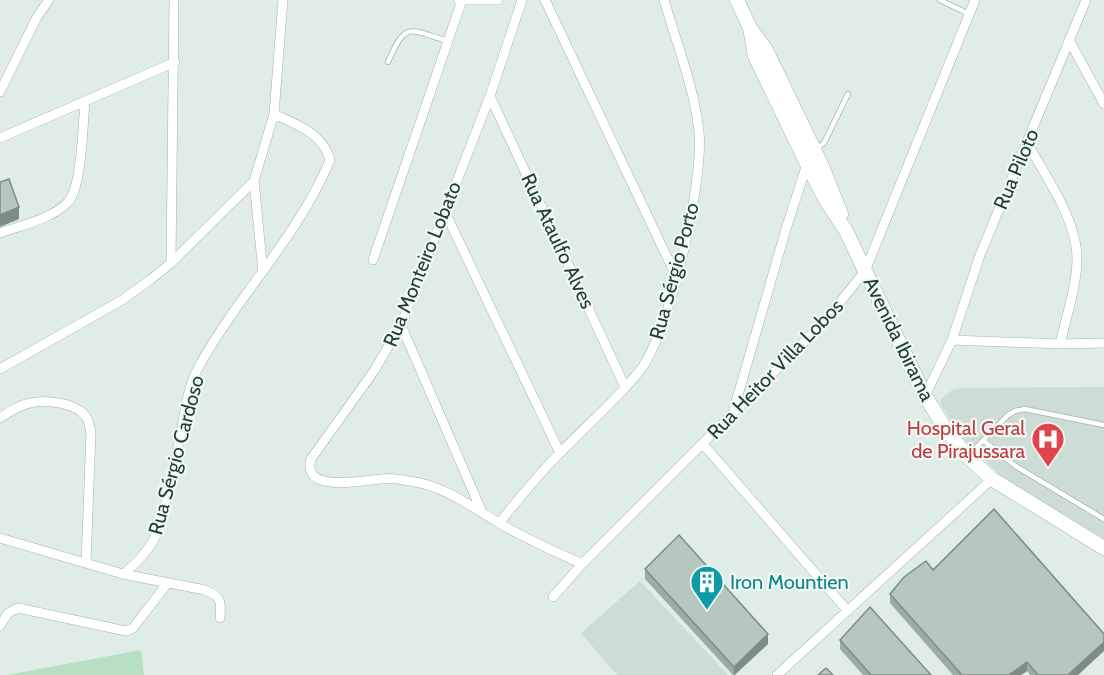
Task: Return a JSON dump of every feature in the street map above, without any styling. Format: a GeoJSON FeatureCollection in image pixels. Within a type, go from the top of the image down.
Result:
{"type":"FeatureCollection","features":[{"type":"Feature","properties":{"kind":"main road","name":"Avenida Ibirama"},"geometry":{"type":"LineString","coordinates":[[737,0],[750,28],[766,50],[815,150],[841,211],[846,231]]}},
{"type":"Feature","properties":{"kind":"main road","name":"Avenida Ibirama"},"geometry":{"type":"LineString","coordinates":[[750,28],[755,56],[807,164],[825,199],[846,231],[925,396],[947,431],[968,457],[992,479],[1104,548]]}},
{"type":"Feature","properties":{"kind":"street"},"geometry":{"type":"LineString","coordinates":[[0,92],[37,17],[49,0]]}},
{"type":"Feature","properties":{"kind":"street"},"geometry":{"type":"LineString","coordinates":[[171,263],[174,0]]}},
{"type":"Feature","properties":{"kind":"street"},"geometry":{"type":"LineString","coordinates":[[263,272],[254,181],[274,114],[283,0]]}},
{"type":"Feature","properties":{"kind":"street"},"geometry":{"type":"LineString","coordinates":[[373,260],[460,0],[498,0]]}},
{"type":"Feature","properties":{"kind":"street","name":"Rua Monteiro Lobato"},"geometry":{"type":"LineString","coordinates":[[522,0],[490,96],[401,325],[374,371],[309,465],[317,479],[329,483],[384,478],[434,486],[499,523],[582,564]]}},
{"type":"Feature","properties":{"kind":"street"},"geometry":{"type":"LineString","coordinates":[[545,0],[676,276]]}},
{"type":"Feature","properties":{"kind":"street","name":"Rua Sérgio Porto"},"geometry":{"type":"LineString","coordinates":[[499,523],[560,453],[641,369],[655,344],[676,276],[698,183],[700,146],[699,129],[690,92],[664,0]]}},
{"type":"Feature","properties":{"kind":"street","name":"Rua Heitor Villa Lobos"},"geometry":{"type":"LineString","coordinates":[[553,597],[582,564],[824,322],[866,271],[975,0]]}},
{"type":"Feature","properties":{"kind":"street","name":"Rua Piloto"},"geometry":{"type":"LineString","coordinates":[[925,396],[951,340],[980,255],[1086,0]]}},
{"type":"Feature","properties":{"kind":"street"},"geometry":{"type":"LineString","coordinates":[[1069,40],[1104,104]]}},
{"type":"Feature","properties":{"kind":"street"},"geometry":{"type":"LineString","coordinates":[[0,138],[175,62]]}},
{"type":"Feature","properties":{"kind":"street","name":"Rua Ataulfo Alves"},"geometry":{"type":"LineString","coordinates":[[490,96],[625,387]]}},
{"type":"Feature","properties":{"kind":"street"},"geometry":{"type":"LineString","coordinates":[[0,233],[43,217],[70,201],[77,183],[85,101]]}},
{"type":"Feature","properties":{"kind":"street","name":"Rua Sérgio Cardoso"},"geometry":{"type":"LineString","coordinates":[[123,574],[145,555],[160,527],[189,395],[197,370],[212,344],[280,249],[310,201],[330,160],[324,144],[317,137],[274,114]]}},
{"type":"Feature","properties":{"kind":"street"},"geometry":{"type":"LineString","coordinates":[[1027,143],[1069,222],[1077,257],[1075,282],[1060,345]]}},
{"type":"Feature","properties":{"kind":"street"},"geometry":{"type":"LineString","coordinates":[[733,412],[807,164]]}},
{"type":"Feature","properties":{"kind":"street"},"geometry":{"type":"LineString","coordinates":[[0,369],[122,300],[171,263],[254,181]]}},
{"type":"Feature","properties":{"kind":"street"},"geometry":{"type":"LineString","coordinates":[[444,210],[560,453]]}},
{"type":"Feature","properties":{"kind":"street"},"geometry":{"type":"LineString","coordinates":[[401,325],[482,512]]}},
{"type":"Feature","properties":{"kind":"street"},"geometry":{"type":"LineString","coordinates":[[951,340],[1060,345],[1104,344]]}},
{"type":"Feature","properties":{"kind":"street"},"geometry":{"type":"LineString","coordinates":[[0,418],[31,402],[53,402],[79,410],[88,419],[91,432],[86,564]]}},
{"type":"Feature","properties":{"kind":"street"},"geometry":{"type":"LineString","coordinates":[[702,444],[847,610]]}},
{"type":"Feature","properties":{"kind":"street"},"geometry":{"type":"LineString","coordinates":[[777,675],[992,479]]}},
{"type":"Feature","properties":{"kind":"street"},"geometry":{"type":"LineString","coordinates":[[0,538],[123,574],[205,590],[216,595],[221,602],[220,618]]}},
{"type":"Feature","properties":{"kind":"street"},"geometry":{"type":"LineString","coordinates":[[0,626],[8,613],[18,608],[126,630],[133,628],[144,616],[167,584]]}},
{"type":"Feature","properties":{"kind":"lane"},"geometry":{"type":"LineString","coordinates":[[940,0],[969,14]]}},
{"type":"Feature","properties":{"kind":"lane"},"geometry":{"type":"LineString","coordinates":[[388,62],[398,39],[413,30],[448,41]]}},
{"type":"Feature","properties":{"kind":"lane"},"geometry":{"type":"LineString","coordinates":[[807,164],[815,150],[824,143],[848,94]]}},
{"type":"Feature","properties":{"kind":"lane"},"geometry":{"type":"LineString","coordinates":[[968,457],[1008,415],[1015,411],[1025,409],[1104,425]]}},
{"type":"Feature","properties":{"kind":"lane"},"geometry":{"type":"LineString","coordinates":[[984,441],[1017,467],[1104,519]]}},
{"type":"Feature","properties":{"kind":"shaded area","name":"Hospital Geral de Pirajussara"},"geometry":{"type":"Polygon","coordinates":[[[1104,387],[1104,539],[1003,478],[960,435],[941,405],[941,399],[952,390],[963,388],[1104,387]]]}},
{"type":"Feature","properties":{"kind":"shaded area"},"geometry":{"type":"Polygon","coordinates":[[[640,581],[728,675],[617,675],[581,633],[640,581]]]}},
{"type":"Feature","properties":{"kind":"green space"},"geometry":{"type":"Polygon","coordinates":[[[141,650],[144,675],[7,675],[141,650]]]}},
{"type":"Feature","properties":{"kind":"building"},"geometry":{"type":"Polygon","coordinates":[[[9,179],[19,207],[0,215],[0,182],[9,179]]]}},
{"type":"Feature","properties":{"kind":"building"},"geometry":{"type":"Polygon","coordinates":[[[994,509],[1104,634],[1104,642],[1068,675],[1038,675],[1027,662],[1009,675],[962,675],[890,594],[904,577],[926,561],[933,570],[994,509]]]}},
{"type":"Feature","properties":{"kind":"building","name":"Iron Mountien"},"geometry":{"type":"Polygon","coordinates":[[[679,535],[768,634],[734,667],[645,569],[679,535]]]}},
{"type":"Feature","properties":{"kind":"building"},"geometry":{"type":"Polygon","coordinates":[[[870,607],[931,675],[871,675],[840,640],[870,607]]]}},
{"type":"Feature","properties":{"kind":"building"},"geometry":{"type":"Polygon","coordinates":[[[826,668],[833,675],[818,675],[826,668]]]}},
{"type":"Feature","properties":{"kind":"place","name":"Hospital Geral de Pirajussara"},"geometry":{"type":"Point","coordinates":[1048,468]}},
{"type":"Feature","properties":{"kind":"place","name":"Iron Mountien"},"geometry":{"type":"Point","coordinates":[707,611]}}]}
